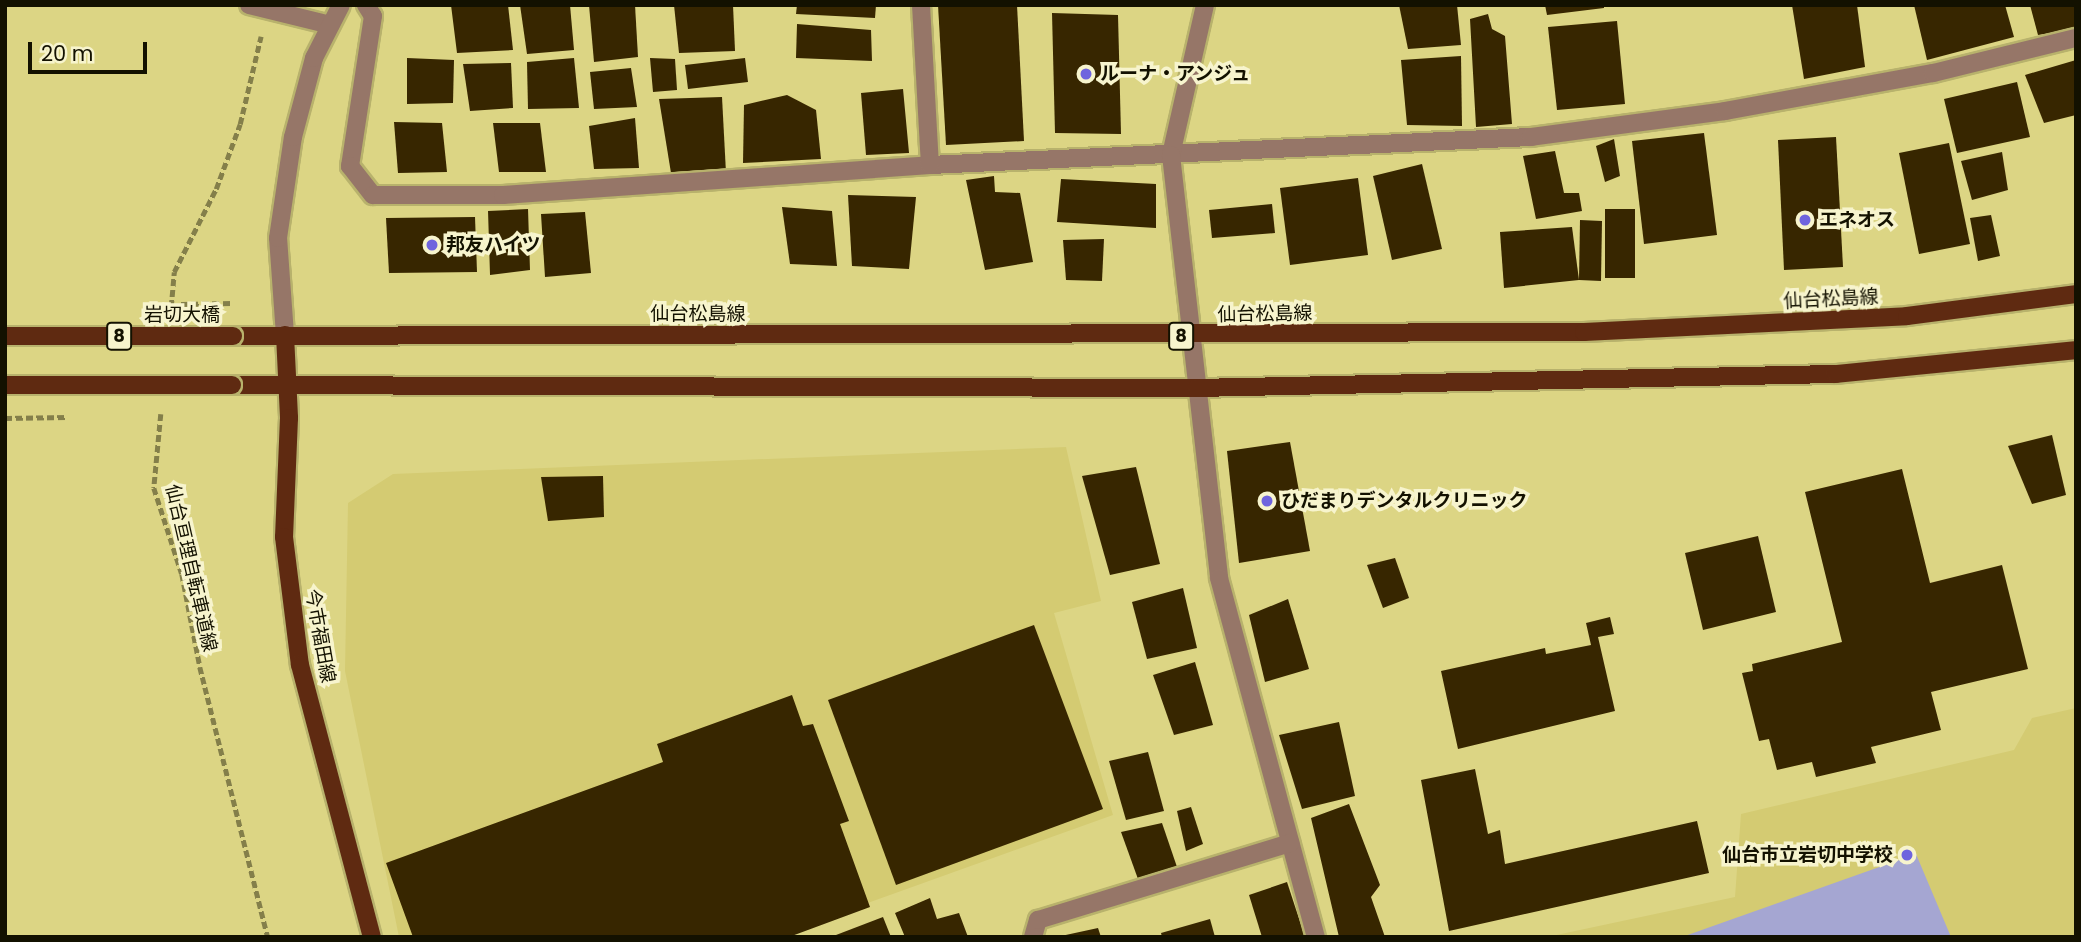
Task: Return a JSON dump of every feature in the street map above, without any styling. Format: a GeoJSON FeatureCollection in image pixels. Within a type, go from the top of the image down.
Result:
{"type":"FeatureCollection","features":[{"type":"Feature","properties":{"kind":"main road","name":"仙台松島線"},"geometry":{"type":"LineString","coordinates":[[285,335],[1191,336],[1611,331],[1907,316],[2076,294]]}},
{"type":"Feature","properties":{"kind":"main road","name":"岩切大橋"},"geometry":{"type":"LineString","coordinates":[[5,336],[285,335]]}},
{"type":"Feature","properties":{"kind":"main road","name":"今市福田線"},"geometry":{"type":"LineString","coordinates":[[285,335],[287,386],[284,537],[300,665],[372,937]]}},
{"type":"Feature","properties":{"kind":"main road"},"geometry":{"type":"LineString","coordinates":[[5,385],[1197,388],[1836,374],[2076,350]]}},
{"type":"Feature","properties":{"kind":"street"},"geometry":{"type":"LineString","coordinates":[[285,335],[278,238],[293,137],[314,58],[341,5]]}},
{"type":"Feature","properties":{"kind":"street"},"geometry":{"type":"LineString","coordinates":[[366,5],[373,16],[350,166],[373,195],[503,195],[930,165],[1545,135],[1751,106],[1933,73],[2076,38]]}},
{"type":"Feature","properties":{"kind":"street"},"geometry":{"type":"LineString","coordinates":[[920,5],[930,165]]}},
{"type":"Feature","properties":{"kind":"street"},"geometry":{"type":"LineString","coordinates":[[1205,5],[1171,155],[1219,578],[1316,937]]}},
{"type":"Feature","properties":{"kind":"street"},"geometry":{"type":"LineString","coordinates":[[257,7],[331,25]]}},
{"type":"Feature","properties":{"kind":"street"},"geometry":{"type":"LineString","coordinates":[[1033,937],[1038,919],[1290,844]]}},
{"type":"Feature","properties":{"kind":"path"},"geometry":{"type":"LineString","coordinates":[[170,312],[174,272],[216,189],[240,124],[257,7]]}},
{"type":"Feature","properties":{"kind":"path","name":"仙台亘理自転車道線"},"geometry":{"type":"LineString","coordinates":[[162,407],[154,488],[182,575],[200,667],[268,937]]}},
{"type":"Feature","properties":{"kind":"shaded area"},"geometry":{"type":"Polygon","coordinates":[[[1066,447],[1101,601],[1054,613],[1113,815],[773,937],[399,937],[345,671],[348,503],[393,474],[1066,447]]]}},
{"type":"Feature","properties":{"kind":"shaded area","name":"仙台市立岩切中学校"},"geometry":{"type":"Polygon","coordinates":[[[2076,708],[2076,937],[1547,937],[1735,897],[1741,814],[2014,750],[2032,718],[2076,708]]]}},
{"type":"Feature","properties":{"kind":"shaded area"},"geometry":{"type":"Polygon","coordinates":[[[1916,854],[1951,937],[1682,937],[1916,854]]]}},
{"type":"Feature","properties":{"kind":"building"},"geometry":{"type":"Polygon","coordinates":[[[451,5],[508,5],[513,50],[457,53],[451,5]]]}},
{"type":"Feature","properties":{"kind":"building"},"geometry":{"type":"Polygon","coordinates":[[[520,5],[570,5],[574,50],[527,54],[520,5]]]}},
{"type":"Feature","properties":{"kind":"building"},"geometry":{"type":"Polygon","coordinates":[[[589,5],[635,5],[638,57],[594,62],[589,5]]]}},
{"type":"Feature","properties":{"kind":"building"},"geometry":{"type":"Polygon","coordinates":[[[674,5],[733,5],[735,51],[679,53],[674,5]]]}},
{"type":"Feature","properties":{"kind":"building"},"geometry":{"type":"Polygon","coordinates":[[[797,5],[876,5],[875,18],[796,14],[797,5]]]}},
{"type":"Feature","properties":{"kind":"building"},"geometry":{"type":"Polygon","coordinates":[[[938,5],[1017,5],[1024,141],[946,145],[938,5]]]}},
{"type":"Feature","properties":{"kind":"building"},"geometry":{"type":"Polygon","coordinates":[[[1399,5],[1457,5],[1461,45],[1408,49],[1399,5]]]}},
{"type":"Feature","properties":{"kind":"building"},"geometry":{"type":"Polygon","coordinates":[[[1545,5],[1604,5],[1604,8],[1547,15],[1545,5]]]}},
{"type":"Feature","properties":{"kind":"building"},"geometry":{"type":"Polygon","coordinates":[[[1792,5],[1857,5],[1865,67],[1804,79],[1792,5]]]}},
{"type":"Feature","properties":{"kind":"building"},"geometry":{"type":"Polygon","coordinates":[[[1914,5],[2005,5],[2014,37],[1927,60],[1914,5]]]}},
{"type":"Feature","properties":{"kind":"building"},"geometry":{"type":"Polygon","coordinates":[[[2030,5],[2075,5],[2076,29],[2038,35],[2030,5]]]}},
{"type":"Feature","properties":{"kind":"building","name":"ルーナ・アンジュ"},"geometry":{"type":"Polygon","coordinates":[[[1052,13],[1118,15],[1121,134],[1055,133],[1052,13]]]}},
{"type":"Feature","properties":{"kind":"building"},"geometry":{"type":"Polygon","coordinates":[[[1488,14],[1492,29],[1505,36],[1512,124],[1476,127],[1470,19],[1488,14]]]}},
{"type":"Feature","properties":{"kind":"building"},"geometry":{"type":"Polygon","coordinates":[[[1617,21],[1625,104],[1557,110],[1548,27],[1617,21]]]}},
{"type":"Feature","properties":{"kind":"building"},"geometry":{"type":"Polygon","coordinates":[[[797,24],[871,30],[872,61],[796,58],[797,24]]]}},
{"type":"Feature","properties":{"kind":"building"},"geometry":{"type":"Polygon","coordinates":[[[1461,56],[1462,126],[1407,125],[1401,60],[1461,56]]]}},
{"type":"Feature","properties":{"kind":"building"},"geometry":{"type":"Polygon","coordinates":[[[407,58],[454,60],[453,103],[407,104],[407,58]]]}},
{"type":"Feature","properties":{"kind":"building"},"geometry":{"type":"Polygon","coordinates":[[[574,58],[579,108],[528,109],[527,62],[574,58]]]}},
{"type":"Feature","properties":{"kind":"building"},"geometry":{"type":"Polygon","coordinates":[[[650,58],[675,59],[677,90],[653,92],[650,58]]]}},
{"type":"Feature","properties":{"kind":"building"},"geometry":{"type":"Polygon","coordinates":[[[745,58],[748,82],[688,89],[685,65],[745,58]]]}},
{"type":"Feature","properties":{"kind":"building"},"geometry":{"type":"Polygon","coordinates":[[[2076,60],[2076,115],[2044,123],[2025,75],[2076,60]]]}},
{"type":"Feature","properties":{"kind":"building"},"geometry":{"type":"Polygon","coordinates":[[[511,63],[513,108],[470,111],[463,64],[511,63]]]}},
{"type":"Feature","properties":{"kind":"building"},"geometry":{"type":"Polygon","coordinates":[[[631,68],[637,107],[594,109],[590,72],[631,68]]]}},
{"type":"Feature","properties":{"kind":"building"},"geometry":{"type":"Polygon","coordinates":[[[2017,82],[2030,137],[1957,153],[1944,99],[2017,82]]]}},
{"type":"Feature","properties":{"kind":"building"},"geometry":{"type":"Polygon","coordinates":[[[903,89],[909,153],[866,155],[861,93],[903,89]]]}},
{"type":"Feature","properties":{"kind":"building"},"geometry":{"type":"Polygon","coordinates":[[[787,95],[816,110],[821,159],[743,163],[744,105],[787,95]]]}},
{"type":"Feature","properties":{"kind":"building"},"geometry":{"type":"Polygon","coordinates":[[[722,97],[726,173],[671,173],[659,99],[722,97]]]}},
{"type":"Feature","properties":{"kind":"building"},"geometry":{"type":"Polygon","coordinates":[[[635,118],[639,168],[594,169],[589,126],[635,118]]]}},
{"type":"Feature","properties":{"kind":"building"},"geometry":{"type":"Polygon","coordinates":[[[394,122],[442,123],[447,172],[398,173],[394,122]]]}},
{"type":"Feature","properties":{"kind":"building"},"geometry":{"type":"Polygon","coordinates":[[[493,123],[540,123],[546,172],[499,172],[493,123]]]}},
{"type":"Feature","properties":{"kind":"building"},"geometry":{"type":"Polygon","coordinates":[[[1704,133],[1717,235],[1644,244],[1632,141],[1704,133]]]}},
{"type":"Feature","properties":{"kind":"building"},"geometry":{"type":"Polygon","coordinates":[[[1836,137],[1843,267],[1784,270],[1778,140],[1836,137]]]}},
{"type":"Feature","properties":{"kind":"building"},"geometry":{"type":"Polygon","coordinates":[[[1614,139],[1620,176],[1605,182],[1596,146],[1614,139]]]}},
{"type":"Feature","properties":{"kind":"building"},"geometry":{"type":"Polygon","coordinates":[[[1949,143],[1970,244],[1919,254],[1899,153],[1949,143]]]}},
{"type":"Feature","properties":{"kind":"building"},"geometry":{"type":"Polygon","coordinates":[[[1555,151],[1564,193],[1579,193],[1582,211],[1536,219],[1523,156],[1555,151]]]}},
{"type":"Feature","properties":{"kind":"building"},"geometry":{"type":"Polygon","coordinates":[[[2002,152],[2008,190],[1972,200],[1961,161],[2002,152]]]}},
{"type":"Feature","properties":{"kind":"building"},"geometry":{"type":"Polygon","coordinates":[[[1422,164],[1442,249],[1392,260],[1373,176],[1422,164]]]}},
{"type":"Feature","properties":{"kind":"building"},"geometry":{"type":"Polygon","coordinates":[[[994,176],[995,192],[1020,193],[1033,262],[985,270],[966,180],[994,176]]]}},
{"type":"Feature","properties":{"kind":"building"},"geometry":{"type":"Polygon","coordinates":[[[1358,178],[1368,255],[1290,265],[1280,188],[1358,178]]]}},
{"type":"Feature","properties":{"kind":"building"},"geometry":{"type":"Polygon","coordinates":[[[1061,179],[1156,184],[1156,228],[1057,222],[1061,179]]]}},
{"type":"Feature","properties":{"kind":"building"},"geometry":{"type":"Polygon","coordinates":[[[848,195],[916,197],[909,269],[852,266],[848,195]]]}},
{"type":"Feature","properties":{"kind":"building"},"geometry":{"type":"Polygon","coordinates":[[[1272,204],[1275,233],[1212,238],[1209,210],[1272,204]]]}},
{"type":"Feature","properties":{"kind":"building"},"geometry":{"type":"Polygon","coordinates":[[[782,207],[832,211],[837,266],[790,264],[782,207]]]}},
{"type":"Feature","properties":{"kind":"building"},"geometry":{"type":"Polygon","coordinates":[[[528,209],[530,270],[490,275],[488,211],[528,209]]]}},
{"type":"Feature","properties":{"kind":"building"},"geometry":{"type":"Polygon","coordinates":[[[1605,209],[1635,209],[1635,278],[1605,278],[1605,209]]]}},
{"type":"Feature","properties":{"kind":"building"},"geometry":{"type":"Polygon","coordinates":[[[585,212],[591,273],[545,277],[541,214],[585,212]]]}},
{"type":"Feature","properties":{"kind":"building"},"geometry":{"type":"Polygon","coordinates":[[[1991,215],[2000,256],[1978,261],[1970,218],[1991,215]]]}},
{"type":"Feature","properties":{"kind":"building","name":"邦友ハイツ"},"geometry":{"type":"Polygon","coordinates":[[[475,217],[477,272],[389,273],[386,218],[475,217]]]}},
{"type":"Feature","properties":{"kind":"building"},"geometry":{"type":"Polygon","coordinates":[[[1580,220],[1602,221],[1601,281],[1579,280],[1580,220]]]}},
{"type":"Feature","properties":{"kind":"building"},"geometry":{"type":"Polygon","coordinates":[[[1572,227],[1579,280],[1504,288],[1500,232],[1572,227]]]}},
{"type":"Feature","properties":{"kind":"building"},"geometry":{"type":"Polygon","coordinates":[[[1104,239],[1102,281],[1066,280],[1063,240],[1104,239]]]}},
{"type":"Feature","properties":{"kind":"building"},"geometry":{"type":"Polygon","coordinates":[[[2052,435],[2066,495],[2032,504],[2008,446],[2052,435]]]}},
{"type":"Feature","properties":{"kind":"building","name":"ひだまりデンタルクリニック"},"geometry":{"type":"Polygon","coordinates":[[[1290,442],[1310,551],[1239,563],[1227,451],[1290,442]]]}},
{"type":"Feature","properties":{"kind":"building"},"geometry":{"type":"Polygon","coordinates":[[[1136,467],[1160,564],[1110,575],[1082,476],[1136,467]]]}},
{"type":"Feature","properties":{"kind":"building"},"geometry":{"type":"Polygon","coordinates":[[[1902,469],[1930,583],[2002,565],[2028,669],[1931,692],[1941,730],[1871,747],[1876,763],[1816,777],[1812,762],[1777,770],[1769,739],[1759,741],[1742,673],[1753,671],[1752,664],[1842,642],[1805,492],[1902,469]]]}},
{"type":"Feature","properties":{"kind":"building"},"geometry":{"type":"Polygon","coordinates":[[[603,476],[604,517],[548,521],[541,477],[603,476]]]}},
{"type":"Feature","properties":{"kind":"building"},"geometry":{"type":"Polygon","coordinates":[[[1758,536],[1776,612],[1703,630],[1685,553],[1758,536]]]}},
{"type":"Feature","properties":{"kind":"building"},"geometry":{"type":"Polygon","coordinates":[[[1395,558],[1409,598],[1383,608],[1367,565],[1395,558]]]}},
{"type":"Feature","properties":{"kind":"building"},"geometry":{"type":"Polygon","coordinates":[[[1183,588],[1197,648],[1147,659],[1132,602],[1183,588]]]}},
{"type":"Feature","properties":{"kind":"building"},"geometry":{"type":"Polygon","coordinates":[[[1288,599],[1309,669],[1265,682],[1249,615],[1288,599]]]}},
{"type":"Feature","properties":{"kind":"building"},"geometry":{"type":"Polygon","coordinates":[[[1610,617],[1614,634],[1598,637],[1615,711],[1458,749],[1441,671],[1545,648],[1546,654],[1591,645],[1586,623],[1610,617]]]}},
{"type":"Feature","properties":{"kind":"building"},"geometry":{"type":"Polygon","coordinates":[[[1034,625],[1103,809],[896,885],[828,700],[1034,625]]]}},
{"type":"Feature","properties":{"kind":"building"},"geometry":{"type":"Polygon","coordinates":[[[1195,662],[1213,725],[1174,735],[1153,675],[1195,662]]]}},
{"type":"Feature","properties":{"kind":"building"},"geometry":{"type":"Polygon","coordinates":[[[792,695],[803,726],[813,724],[849,821],[840,824],[870,907],[789,937],[413,937],[386,863],[663,762],[657,744],[792,695]]]}},
{"type":"Feature","properties":{"kind":"building"},"geometry":{"type":"Polygon","coordinates":[[[1339,722],[1355,796],[1302,809],[1279,735],[1339,722]]]}},
{"type":"Feature","properties":{"kind":"building"},"geometry":{"type":"Polygon","coordinates":[[[1148,752],[1164,811],[1126,820],[1109,761],[1148,752]]]}},
{"type":"Feature","properties":{"kind":"building"},"geometry":{"type":"Polygon","coordinates":[[[1475,769],[1488,834],[1500,830],[1505,864],[1697,821],[1709,873],[1449,931],[1421,780],[1475,769]]]}},
{"type":"Feature","properties":{"kind":"building"},"geometry":{"type":"Polygon","coordinates":[[[1349,804],[1380,885],[1371,897],[1385,937],[1339,937],[1311,818],[1349,804]]]}},
{"type":"Feature","properties":{"kind":"building"},"geometry":{"type":"Polygon","coordinates":[[[1191,807],[1203,844],[1186,851],[1177,811],[1191,807]]]}},
{"type":"Feature","properties":{"kind":"building"},"geometry":{"type":"Polygon","coordinates":[[[1162,823],[1177,867],[1138,879],[1121,832],[1162,823]]]}},
{"type":"Feature","properties":{"kind":"building"},"geometry":{"type":"Polygon","coordinates":[[[1287,882],[1305,937],[1262,937],[1249,895],[1287,882]]]}},
{"type":"Feature","properties":{"kind":"building"},"geometry":{"type":"Polygon","coordinates":[[[930,898],[937,919],[959,913],[968,937],[905,937],[895,913],[930,898]]]}},
{"type":"Feature","properties":{"kind":"building"},"geometry":{"type":"Polygon","coordinates":[[[883,917],[891,937],[836,935],[883,917]]]}},
{"type":"Feature","properties":{"kind":"building"},"geometry":{"type":"Polygon","coordinates":[[[1210,919],[1215,937],[1162,937],[1161,933],[1210,919]]]}},
{"type":"Feature","properties":{"kind":"building"},"geometry":{"type":"Polygon","coordinates":[[[1098,928],[1101,937],[1061,936],[1098,928]]]}},
{"type":"Feature","properties":{"kind":"place","name":"ルーナ・アンジュ"},"geometry":{"type":"Point","coordinates":[1086,74]}},
{"type":"Feature","properties":{"kind":"place","name":"エネオス"},"geometry":{"type":"Point","coordinates":[1805,220]}},
{"type":"Feature","properties":{"kind":"place","name":"邦友ハイツ"},"geometry":{"type":"Point","coordinates":[432,245]}},
{"type":"Feature","properties":{"kind":"place","name":"ひだまりデンタルクリニック"},"geometry":{"type":"Point","coordinates":[1267,501]}},
{"type":"Feature","properties":{"kind":"place","name":"仙台市立岩切中学校"},"geometry":{"type":"Point","coordinates":[1907,855]}}]}
